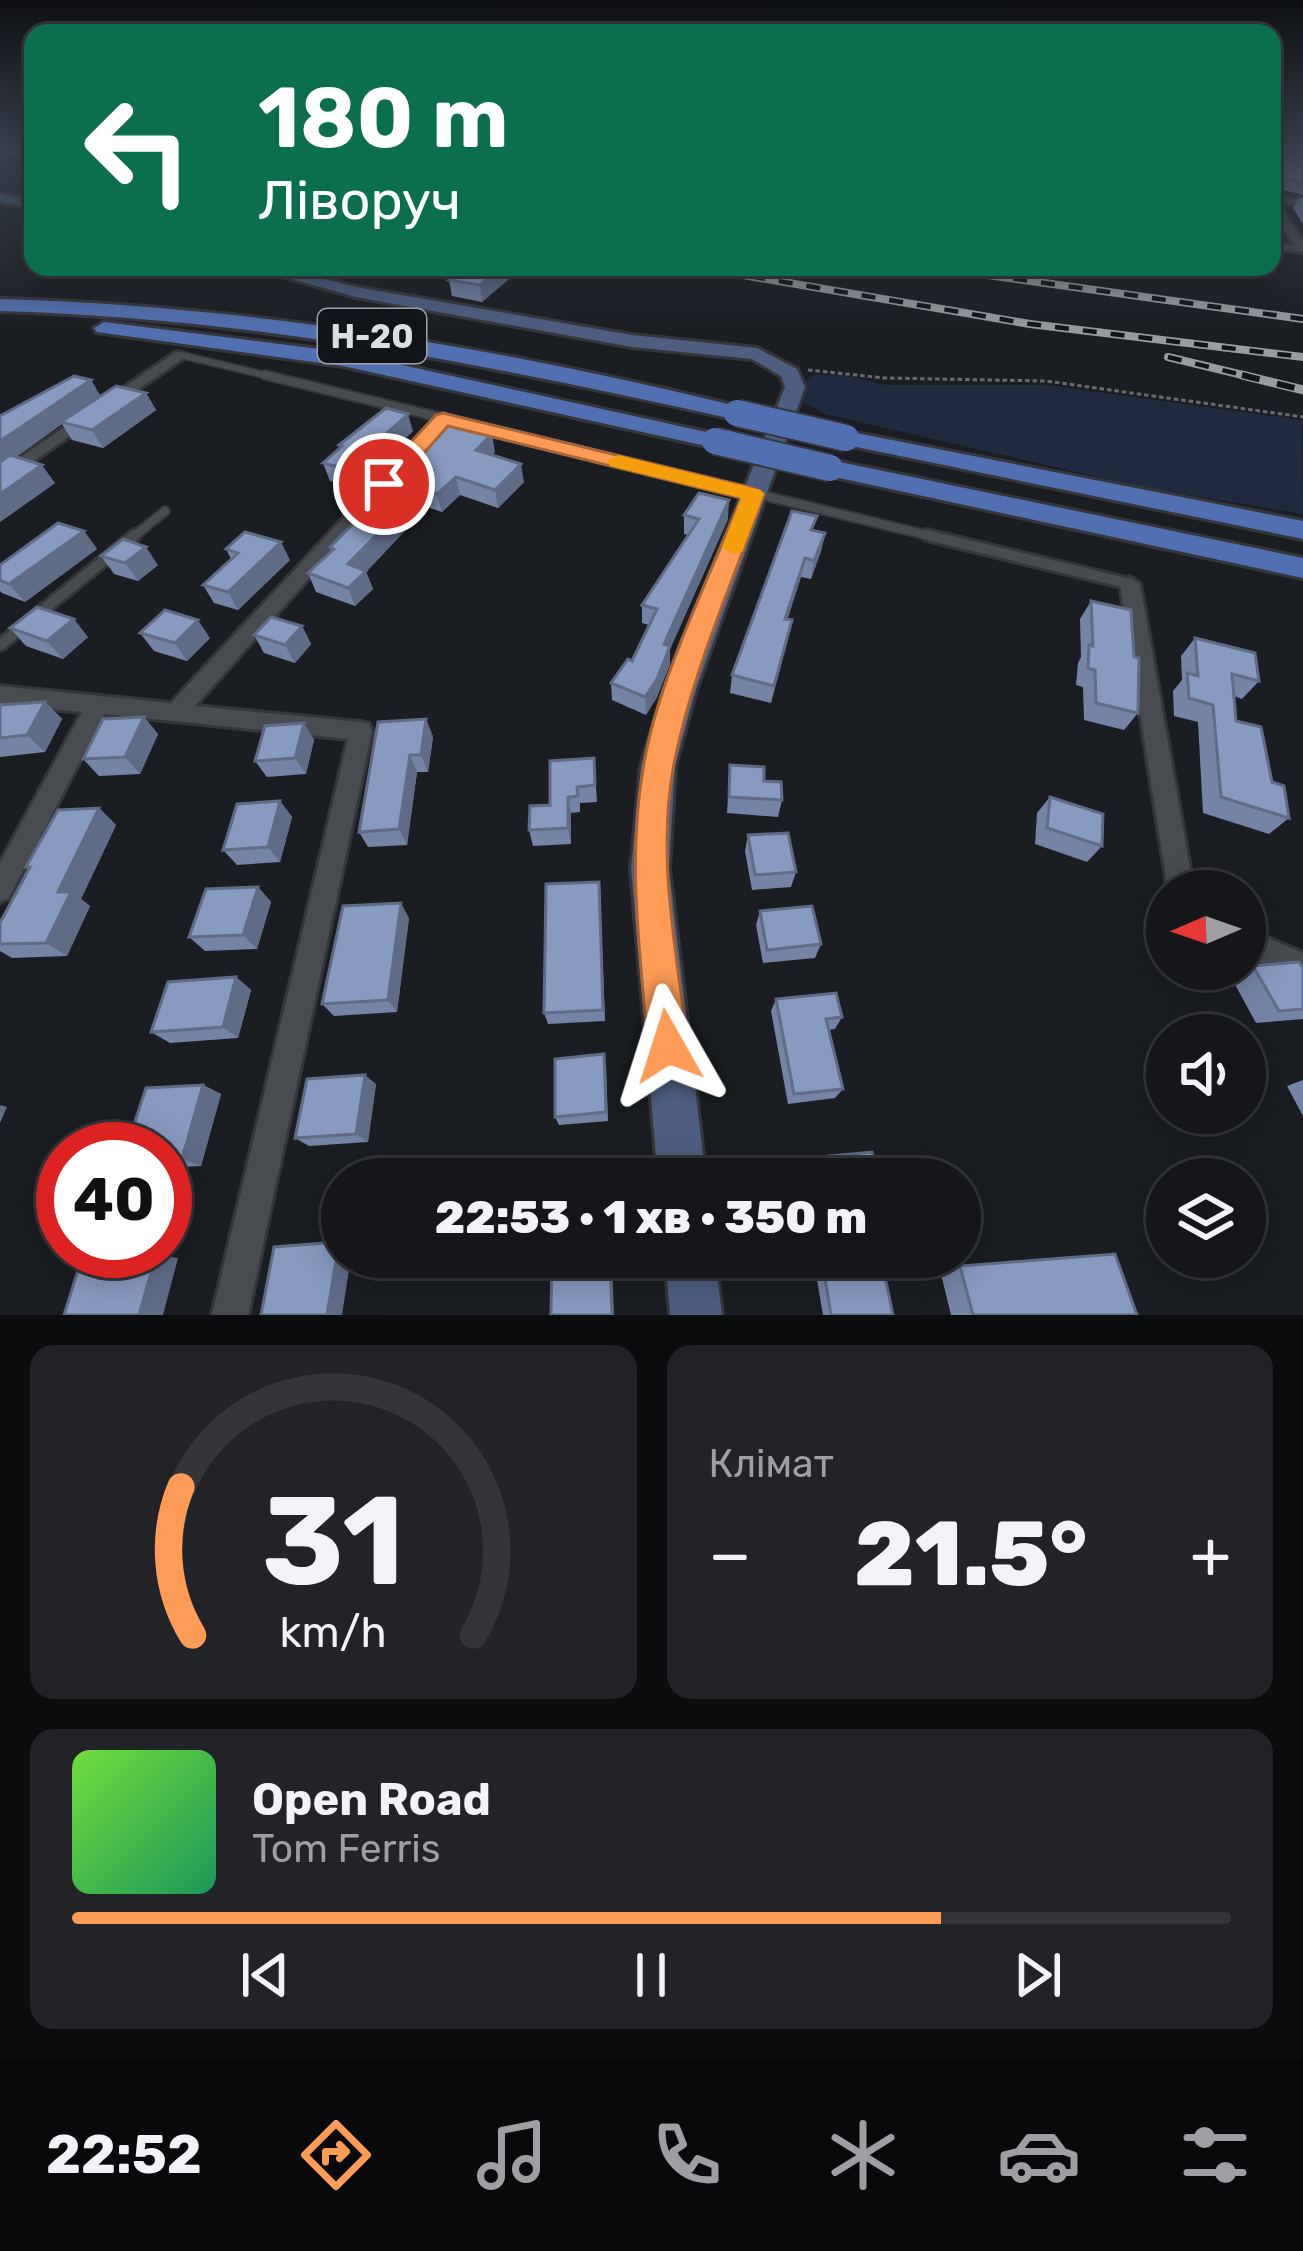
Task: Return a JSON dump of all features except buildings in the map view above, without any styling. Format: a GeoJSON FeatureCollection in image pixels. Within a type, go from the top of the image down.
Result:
{"type":"FeatureCollection","features":[{"type":"Feature","properties":{"kind":"main road","name":"Н-20"},"geometry":{"type":"LineString","coordinates":[[0,305],[176,311],[368,336],[1303,530]]}},
{"type":"Feature","properties":{"kind":"main road","name":"Н-20"},"geometry":{"type":"LineString","coordinates":[[0,326],[96,328],[281,349],[1303,568]]}},
{"type":"Feature","properties":{"kind":"street"},"geometry":{"type":"LineString","coordinates":[[1281,215],[1303,249]]}},
{"type":"Feature","properties":{"kind":"street"},"geometry":{"type":"LineString","coordinates":[[293,276],[356,292],[610,337],[757,354],[790,373],[795,387],[680,690],[658,766],[650,869],[680,1158]]}},
{"type":"Feature","properties":{"kind":"street"},"geometry":{"type":"LineString","coordinates":[[0,479],[181,355]]}},
{"type":"Feature","properties":{"kind":"street"},"geometry":{"type":"LineString","coordinates":[[176,712],[443,419]]}},
{"type":"Feature","properties":{"kind":"street"},"geometry":{"type":"LineString","coordinates":[[1130,584],[1178,870]]}},
{"type":"Feature","properties":{"kind":"street"},"geometry":{"type":"LineString","coordinates":[[0,695],[361,731],[230,1315]]}},
{"type":"Feature","properties":{"kind":"street"},"geometry":{"type":"LineString","coordinates":[[0,889],[98,704]]}},
{"type":"Feature","properties":{"kind":"street"},"geometry":{"type":"LineString","coordinates":[[1266,951],[1303,967]]}},
{"type":"Feature","properties":{"kind":"street"},"geometry":{"type":"LineString","coordinates":[[692,1278],[696,1315]]}},
{"type":"Feature","properties":{"kind":"lane"},"geometry":{"type":"LineString","coordinates":[[181,355],[1130,584]]}},
{"type":"Feature","properties":{"kind":"lane"},"geometry":{"type":"LineString","coordinates":[[0,645],[165,511]]}},
{"type":"Feature","properties":{"kind":"path"},"geometry":{"type":"LineString","coordinates":[[790,373],[822,368],[885,378],[1046,381],[1303,417]]}},
{"type":"Feature","properties":{"kind":"shaded area"},"geometry":{"type":"Polygon","coordinates":[[[815,374],[887,385],[1047,385],[1302,420],[1303,514],[1146,488],[825,414],[804,402],[802,383],[815,374]]]}},
{"type":"Feature","properties":{"kind":"railway"},"geometry":{"type":"LineString","coordinates":[[749,276],[1030,324],[1303,357]]}},
{"type":"Feature","properties":{"kind":"railway"},"geometry":{"type":"LineString","coordinates":[[995,276],[1303,319]]}},
{"type":"Feature","properties":{"kind":"railway"},"geometry":{"type":"LineString","coordinates":[[1168,357],[1255,378]]}},
{"type":"Feature","properties":{"kind":"railway"},"geometry":{"type":"LineString","coordinates":[[1242,375],[1303,390]]}},
{"type":"Feature","properties":{"kind":"slow traffic"},"geometry":{"type":"LineString","coordinates":[[618,461],[753,494],[734,547]]}},
{"type":"Feature","properties":{"kind":"route"},"geometry":{"type":"LineString","coordinates":[[384,484],[443,419],[753,494],[680,690],[658,766],[650,869],[668,1046]]}}]}
